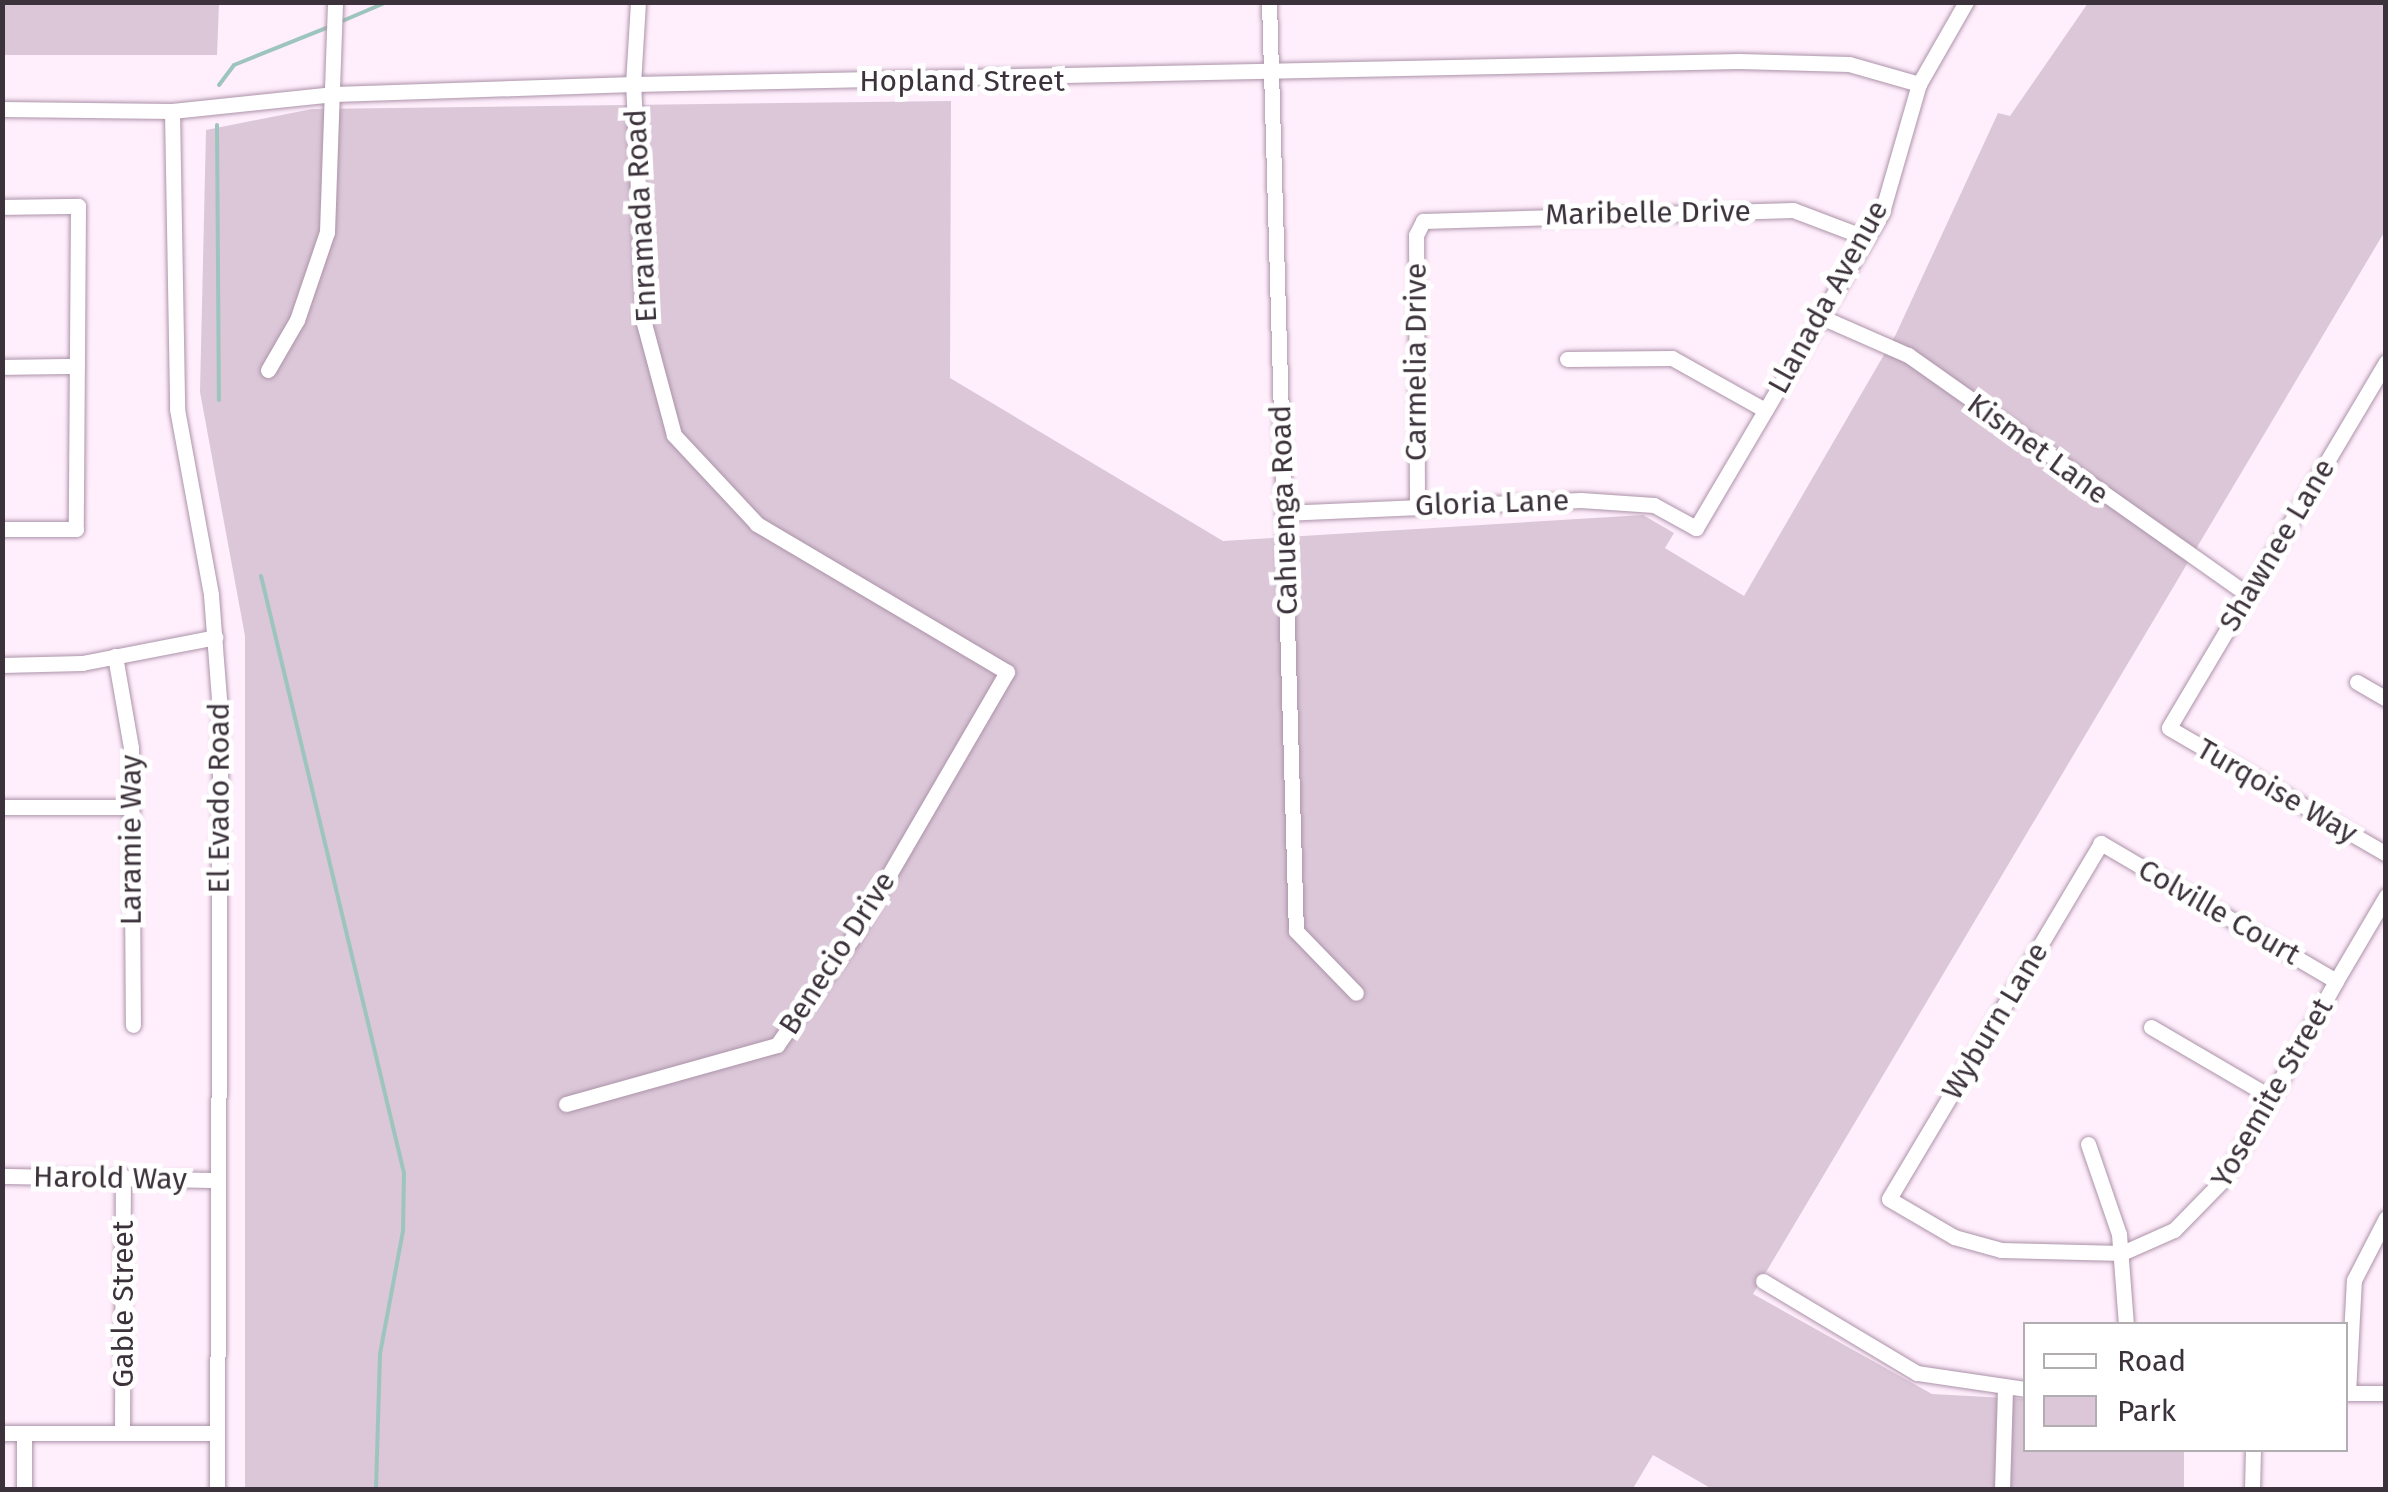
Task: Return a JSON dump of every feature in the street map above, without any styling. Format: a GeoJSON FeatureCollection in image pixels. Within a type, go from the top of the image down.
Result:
{"type":"FeatureCollection","features":[{"type":"Feature","properties":{"kind":"street"},"geometry":{"type":"LineString","coordinates":[[268,370],[297,320],[327,232],[335,2]]}},
{"type":"Feature","properties":{"kind":"street","name":"Enramada Road"},"geometry":{"type":"LineString","coordinates":[[638,2],[633,84],[644,323],[674,435],[757,524],[1007,672]]}},
{"type":"Feature","properties":{"kind":"street","name":"Cahuenga Road"},"geometry":{"type":"LineString","coordinates":[[1269,2],[1296,931],[1356,993]]}},
{"type":"Feature","properties":{"kind":"street","name":"Llanada Avenue"},"geometry":{"type":"LineString","coordinates":[[1696,528],[1867,238],[1919,84],[1966,2]]}},
{"type":"Feature","properties":{"kind":"street","name":"Hopland Street"},"geometry":{"type":"LineString","coordinates":[[2,109],[172,111],[334,94],[633,84],[1813,60],[1919,84]]}},
{"type":"Feature","properties":{"kind":"street","name":"El Evado Road"},"geometry":{"type":"LineString","coordinates":[[172,111],[176,409],[216,637],[217,1490]]}},
{"type":"Feature","properties":{"kind":"street"},"geometry":{"type":"LineString","coordinates":[[2,207],[78,206],[76,529],[2,528]]}},
{"type":"Feature","properties":{"kind":"street","name":"Maribelle Drive"},"geometry":{"type":"LineString","coordinates":[[1424,221],[1793,210],[1838,220],[1867,238]]}},
{"type":"Feature","properties":{"kind":"street","name":"Carmelia Drive"},"geometry":{"type":"LineString","coordinates":[[1417,505],[1416,235],[1424,221]]}},
{"type":"Feature","properties":{"kind":"street","name":"Kismet Lane"},"geometry":{"type":"LineString","coordinates":[[1821,317],[1908,355],[2248,595]]}},
{"type":"Feature","properties":{"kind":"street"},"geometry":{"type":"LineString","coordinates":[[1567,359],[1672,358],[1765,410]]}},
{"type":"Feature","properties":{"kind":"street","name":"Shawnee Lane"},"geometry":{"type":"LineString","coordinates":[[2169,728],[2385,364]]}},
{"type":"Feature","properties":{"kind":"street"},"geometry":{"type":"LineString","coordinates":[[2,366],[77,366]]}},
{"type":"Feature","properties":{"kind":"street","name":"Gloria Lane"},"geometry":{"type":"LineString","coordinates":[[1283,513],[1417,505],[1630,503],[1696,528]]}},
{"type":"Feature","properties":{"kind":"street"},"geometry":{"type":"LineString","coordinates":[[2,665],[115,656],[216,637]]}},
{"type":"Feature","properties":{"kind":"street","name":"Laramie Way"},"geometry":{"type":"LineString","coordinates":[[115,656],[130,729],[133,1025]]}},
{"type":"Feature","properties":{"kind":"street","name":"Benecio Drive"},"geometry":{"type":"LineString","coordinates":[[566,1104],[777,1045],[851,940],[1007,672]]}},
{"type":"Feature","properties":{"kind":"street"},"geometry":{"type":"LineString","coordinates":[[2357,682],[2386,699]]}},
{"type":"Feature","properties":{"kind":"street","name":"Turqoise Way"},"geometry":{"type":"LineString","coordinates":[[2169,728],[2386,854]]}},
{"type":"Feature","properties":{"kind":"street"},"geometry":{"type":"LineString","coordinates":[[2,806],[131,806]]}},
{"type":"Feature","properties":{"kind":"street","name":"Colville Court"},"geometry":{"type":"LineString","coordinates":[[2100,843],[2336,982]]}},
{"type":"Feature","properties":{"kind":"street","name":"Wyburn Lane"},"geometry":{"type":"LineString","coordinates":[[2100,843],[1889,1198],[1980,1246],[2122,1253]]}},
{"type":"Feature","properties":{"kind":"street","name":"Yosemite Street"},"geometry":{"type":"LineString","coordinates":[[2122,1253],[2174,1230],[2212,1197],[2386,896]]}},
{"type":"Feature","properties":{"kind":"street"},"geometry":{"type":"LineString","coordinates":[[2151,1027],[2270,1097]]}},
{"type":"Feature","properties":{"kind":"street"},"geometry":{"type":"LineString","coordinates":[[2088,1144],[2122,1253],[2126,1322]]}},
{"type":"Feature","properties":{"kind":"street","name":"Harold Way"},"geometry":{"type":"LineString","coordinates":[[2,1176],[218,1180]]}},
{"type":"Feature","properties":{"kind":"street","name":"Gable Street"},"geometry":{"type":"LineString","coordinates":[[122,1432],[123,1176]]}},
{"type":"Feature","properties":{"kind":"street"},"geometry":{"type":"LineString","coordinates":[[2348,1365],[2354,1280],[2386,1218]]}},
{"type":"Feature","properties":{"kind":"street"},"geometry":{"type":"LineString","coordinates":[[1763,1282],[1917,1373],[2023,1388]]}},
{"type":"Feature","properties":{"kind":"street"},"geometry":{"type":"LineString","coordinates":[[2002,1490],[2006,1388]]}},
{"type":"Feature","properties":{"kind":"street"},"geometry":{"type":"LineString","coordinates":[[2348,1393],[2386,1393]]}},
{"type":"Feature","properties":{"kind":"street"},"geometry":{"type":"LineString","coordinates":[[2,1433],[216,1433]]}},
{"type":"Feature","properties":{"kind":"street"},"geometry":{"type":"LineString","coordinates":[[24,1433],[24,1490]]}},
{"type":"Feature","properties":{"kind":"street"},"geometry":{"type":"LineString","coordinates":[[2252,1490],[2253,1452]]}},
{"type":"Feature","properties":{"kind":"green space"},"geometry":{"type":"Polygon","coordinates":[[[3,2],[219,3],[217,55],[3,55],[3,2]]]}},
{"type":"Feature","properties":{"kind":"green space"},"geometry":{"type":"Polygon","coordinates":[[[2088,3],[2385,3],[2385,231],[1753,1294],[1932,1394],[2023,1399],[2023,1452],[2184,1452],[2184,1489],[1712,1489],[1653,1455],[1632,1490],[245,1489],[245,636],[200,392],[206,130],[312,109],[951,101],[950,378],[1223,541],[1643,515],[1674,533],[1665,548],[1744,596],[1896,334],[1998,113],[2010,116],[2088,3]]]}},
{"type":"Feature","properties":{"kind":"waterway"},"geometry":{"type":"LineString","coordinates":[[340,22],[387,2]]}},
{"type":"Feature","properties":{"kind":"waterway"},"geometry":{"type":"LineString","coordinates":[[219,85],[234,65],[331,26]]}},
{"type":"Feature","properties":{"kind":"waterway"},"geometry":{"type":"LineString","coordinates":[[217,125],[219,400]]}},
{"type":"Feature","properties":{"kind":"waterway"},"geometry":{"type":"LineString","coordinates":[[261,576],[404,1173],[403,1231],[380,1354],[376,1490]]}}]}
